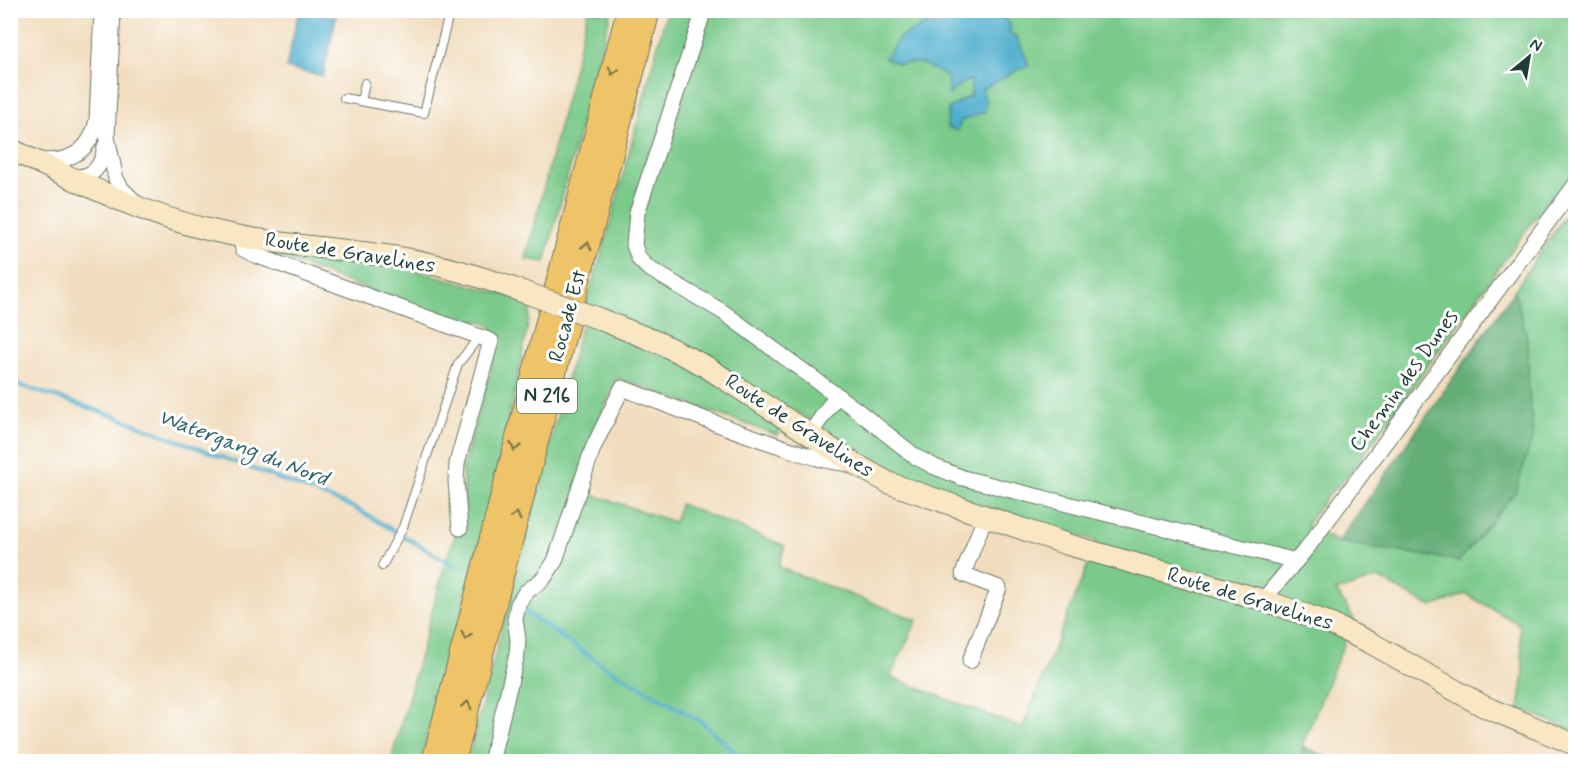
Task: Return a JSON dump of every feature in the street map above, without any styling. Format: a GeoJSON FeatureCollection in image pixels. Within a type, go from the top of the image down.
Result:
{"type":"FeatureCollection","features":[{"type":"Feature","properties":{"kind":"highway","name":"Rocade Est"},"geometry":{"type":"LineString","coordinates":[[434,762],[633,12]]}},
{"type":"Feature","properties":{"kind":"highway","name":"Rocade Est"},"geometry":{"type":"LineString","coordinates":[[453,762],[633,12]]}},
{"type":"Feature","properties":{"kind":"main road","name":"Route de Gravelines"},"geometry":{"type":"LineString","coordinates":[[10,149],[104,193],[202,228],[240,237],[410,260],[451,269],[597,318],[652,340],[695,361],[855,464],[897,486],[1099,554],[1263,600],[1335,625],[1484,706],[1575,745]]}},
{"type":"Feature","properties":{"kind":"street"},"geometry":{"type":"LineString","coordinates":[[102,10],[97,120],[100,137],[116,179],[125,194],[140,207]]}},
{"type":"Feature","properties":{"kind":"street"},"geometry":{"type":"LineString","coordinates":[[104,193],[92,174],[90,164],[100,137],[113,10]]}},
{"type":"Feature","properties":{"kind":"street"},"geometry":{"type":"LineString","coordinates":[[704,10],[640,202],[634,230],[636,252],[648,268],[723,312],[837,395],[916,457],[955,475],[1296,561]]}},
{"type":"Feature","properties":{"kind":"street"},"geometry":{"type":"LineString","coordinates":[[34,160],[56,161],[69,157],[100,137]]}},
{"type":"Feature","properties":{"kind":"street"},"geometry":{"type":"LineString","coordinates":[[68,176],[82,177],[92,174]]}},
{"type":"Feature","properties":{"kind":"street","name":"Chemin des Dunes"},"geometry":{"type":"LineString","coordinates":[[1263,600],[1296,561],[1575,184]]}},
{"type":"Feature","properties":{"kind":"street"},"geometry":{"type":"LineString","coordinates":[[240,237],[243,249],[255,255],[490,341],[457,463],[456,481],[460,528]]}},
{"type":"Feature","properties":{"kind":"street"},"geometry":{"type":"LineString","coordinates":[[491,762],[517,654],[518,639],[515,620],[518,604],[526,592],[544,578],[555,561],[593,448],[622,388],[791,450],[834,463],[855,464]]}},
{"type":"Feature","properties":{"kind":"street"},"geometry":{"type":"LineString","coordinates":[[810,434],[837,395]]}},
{"type":"Feature","properties":{"kind":"street"},"geometry":{"type":"LineString","coordinates":[[970,661],[999,588],[963,574],[985,517]]}},
{"type":"Feature","properties":{"kind":"lane"},"geometry":{"type":"LineString","coordinates":[[344,98],[424,113],[450,10]]}},
{"type":"Feature","properties":{"kind":"lane"},"geometry":{"type":"LineString","coordinates":[[361,100],[365,83]]}},
{"type":"Feature","properties":{"kind":"lane"},"geometry":{"type":"LineString","coordinates":[[382,566],[403,527],[458,364],[479,337]]}},
{"type":"Feature","properties":{"kind":"green space"},"geometry":{"type":"Polygon","coordinates":[[[588,11],[611,11],[545,262],[526,259],[588,11]]]}},
{"type":"Feature","properties":{"kind":"green space"},"geometry":{"type":"Polygon","coordinates":[[[667,11],[1575,11],[1575,731],[1519,709],[1524,673],[1519,624],[1466,594],[1432,607],[1378,578],[1336,591],[1354,619],[1302,746],[1304,761],[467,762],[590,291],[667,11]],[[1552,194],[1348,476],[1325,498],[1306,526],[1338,542],[1459,561],[1516,491],[1528,379],[1528,341],[1514,291],[1570,208],[1552,194]],[[617,378],[587,450],[576,489],[674,522],[680,504],[785,546],[778,567],[917,620],[890,677],[1022,728],[1096,541],[921,486],[895,474],[791,408],[777,435],[617,378]]]}},
{"type":"Feature","properties":{"kind":"green space"},"geometry":{"type":"Polygon","coordinates":[[[255,248],[396,265],[532,302],[496,476],[420,761],[391,761],[445,564],[465,507],[462,468],[499,341],[491,327],[481,321],[453,321],[255,248]]]}},
{"type":"Feature","properties":{"kind":"green space"},"geometry":{"type":"Polygon","coordinates":[[[1514,291],[1528,341],[1528,379],[1533,436],[1516,491],[1459,561],[1338,542],[1514,291]]]}},
{"type":"Feature","properties":{"kind":"green space"},"geometry":{"type":"Polygon","coordinates":[[[1302,746],[1334,761],[1304,761],[1302,746]]]}},
{"type":"Feature","properties":{"kind":"water"},"geometry":{"type":"Polygon","coordinates":[[[299,11],[336,17],[323,76],[286,68],[299,11]]]}},
{"type":"Feature","properties":{"kind":"water"},"geometry":{"type":"Polygon","coordinates":[[[943,11],[999,11],[1010,24],[1010,33],[1018,39],[1029,65],[982,89],[986,102],[985,112],[962,120],[957,131],[947,127],[948,109],[971,95],[971,79],[959,85],[949,95],[947,76],[920,63],[898,64],[885,58],[899,38],[927,23],[933,27],[943,11]]]}},
{"type":"Feature","properties":{"kind":"waterway","name":"Watergang du Nord"},"geometry":{"type":"LineString","coordinates":[[10,382],[117,417],[355,508],[455,566]]}},
{"type":"Feature","properties":{"kind":"waterway","name":"Watergang du Nord"},"geometry":{"type":"LineString","coordinates":[[524,611],[601,664],[702,722],[746,762]]}}]}
